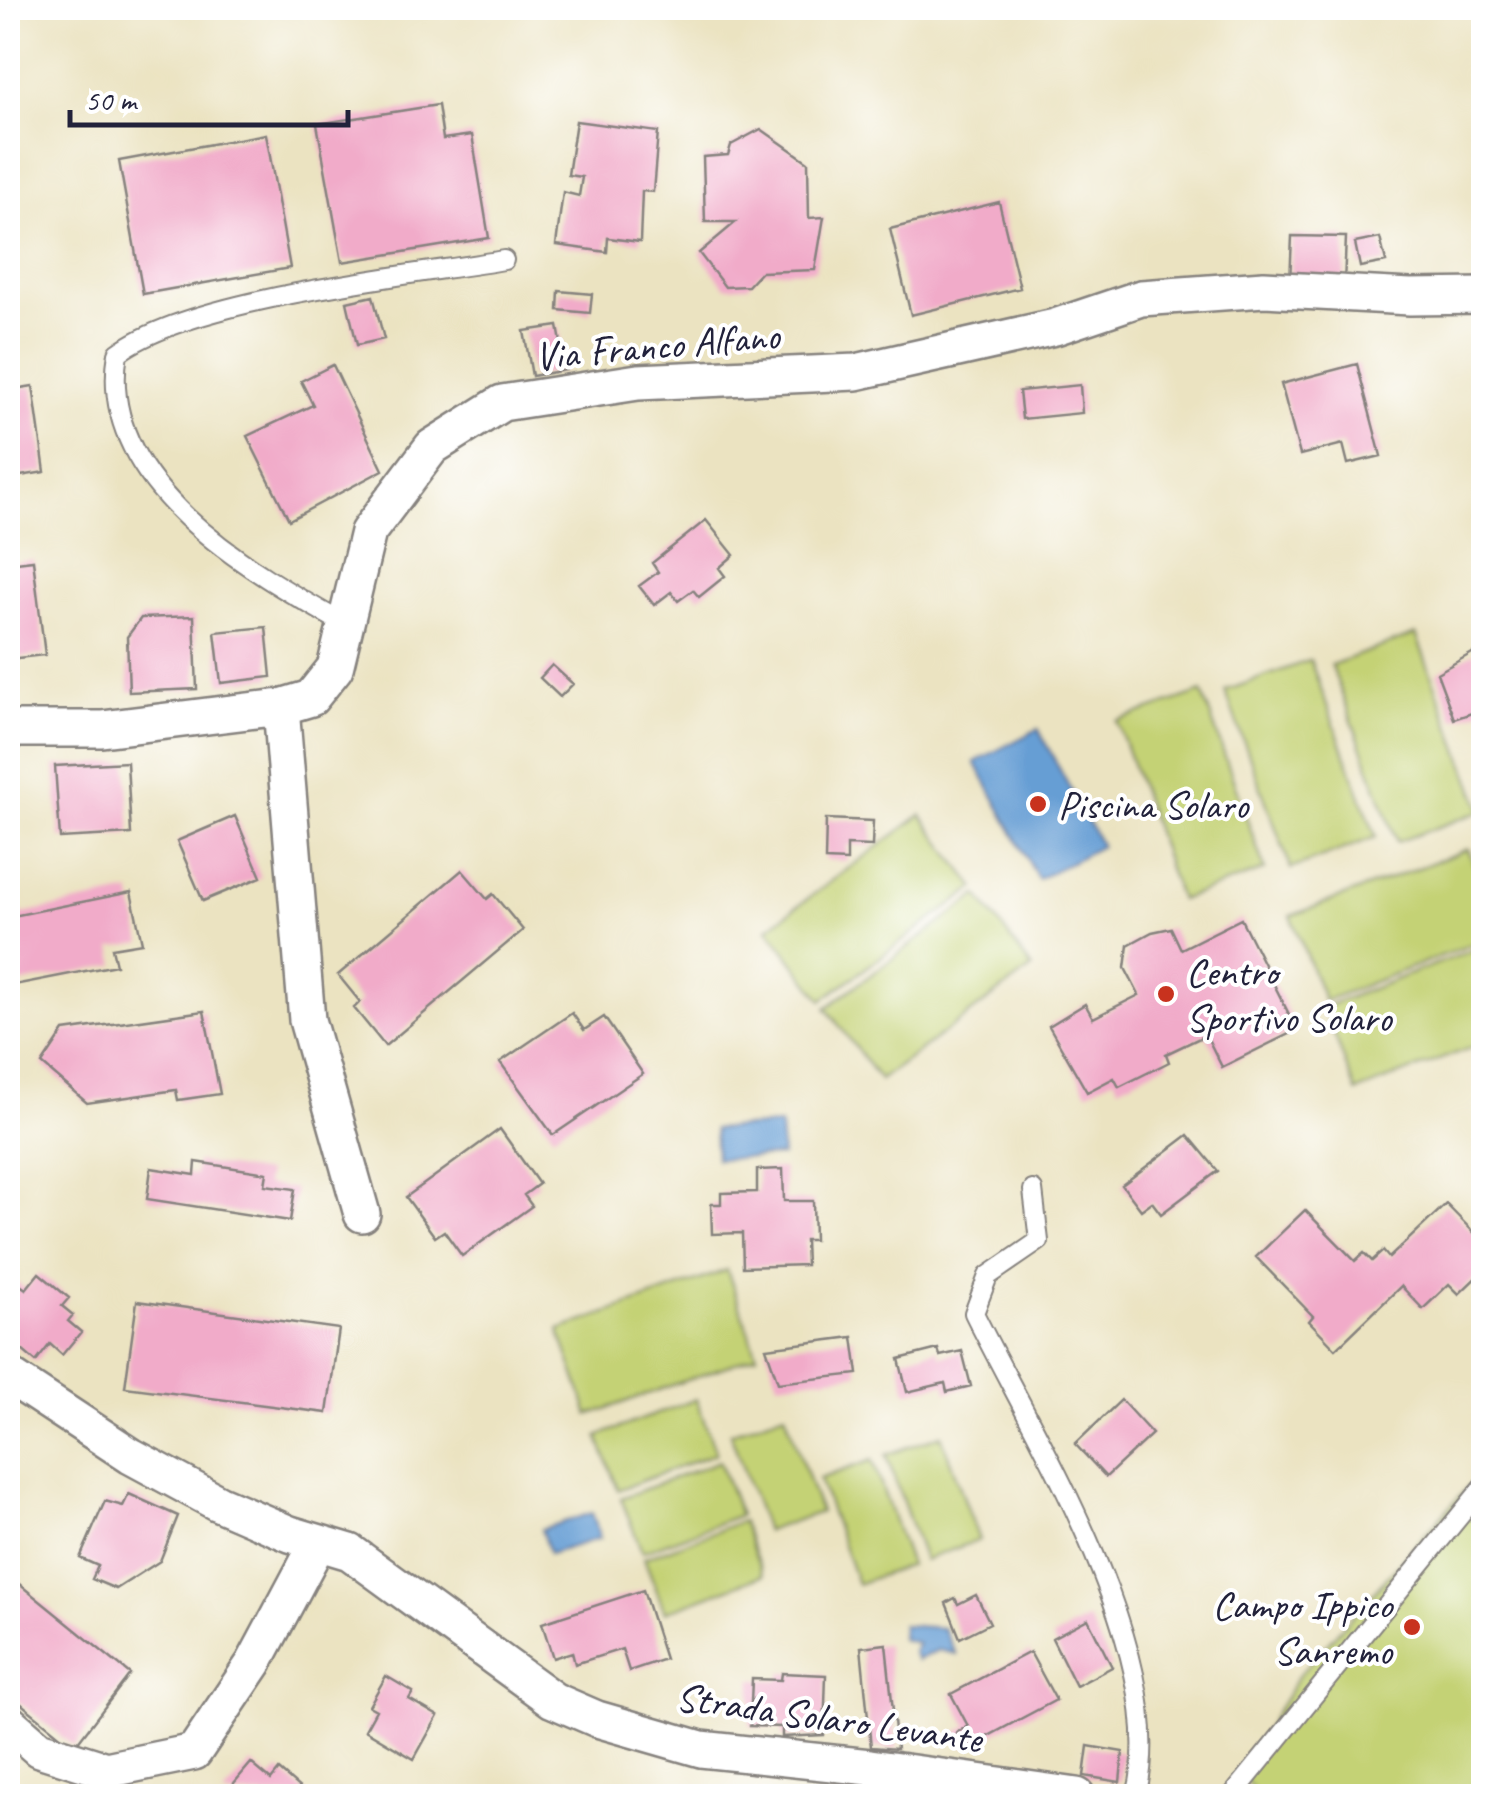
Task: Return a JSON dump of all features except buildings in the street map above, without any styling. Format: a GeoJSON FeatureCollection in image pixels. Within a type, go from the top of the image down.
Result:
{"type":"FeatureCollection","features":[{"type":"Feature","properties":{"kind":"street","name":"Via Franco Alfano"},"geometry":{"type":"LineString","coordinates":[[8,729],[102,729],[280,707],[311,698],[335,668],[368,532],[432,447],[502,403],[638,382],[856,372],[1055,326],[1141,298],[1264,289],[1410,298],[1484,296]]}},
{"type":"Feature","properties":{"kind":"street"},"geometry":{"type":"LineString","coordinates":[[280,707],[307,1020],[362,1214]]}},
{"type":"Feature","properties":{"kind":"street","name":"Strada Solaro Levante"},"geometry":{"type":"LineString","coordinates":[[8,1376],[131,1456],[218,1504],[350,1552],[554,1700],[597,1719],[700,1749],[870,1766],[1078,1796]]}},
{"type":"Feature","properties":{"kind":"street"},"geometry":{"type":"LineString","coordinates":[[8,1722],[39,1749],[106,1770],[194,1752],[254,1662],[318,1543]]}},
{"type":"Feature","properties":{"kind":"lane"},"geometry":{"type":"LineString","coordinates":[[346,626],[270,584],[217,542],[150,477],[126,440],[118,412],[113,379],[118,353],[166,327],[256,304],[504,260]]}},
{"type":"Feature","properties":{"kind":"lane"},"geometry":{"type":"LineString","coordinates":[[1033,1190],[1040,1241],[988,1276],[974,1313],[1083,1532],[1124,1634],[1143,1715],[1136,1796]]}},
{"type":"Feature","properties":{"kind":"lane"},"geometry":{"type":"LineString","coordinates":[[1232,1796],[1484,1486]]}},
{"type":"Feature","properties":{"kind":"green space"},"geometry":{"type":"Polygon","coordinates":[[[1416,634],[1482,811],[1397,842],[1331,665],[1416,634]]]}},
{"type":"Feature","properties":{"kind":"green space"},"geometry":{"type":"Polygon","coordinates":[[[1310,660],[1376,837],[1291,869],[1225,691],[1310,660]]]}},
{"type":"Feature","properties":{"kind":"green space"},"geometry":{"type":"Polygon","coordinates":[[[1202,692],[1265,870],[1180,900],[1117,721],[1202,692]]]}},
{"type":"Feature","properties":{"kind":"green space"},"geometry":{"type":"Polygon","coordinates":[[[921,815],[975,888],[822,1000],[768,928],[921,815]]]}},
{"type":"Feature","properties":{"kind":"green space"},"geometry":{"type":"Polygon","coordinates":[[[1468,849],[1483,888],[1483,940],[1324,1001],[1291,916],[1468,849]]]}},
{"type":"Feature","properties":{"kind":"green space"},"geometry":{"type":"Polygon","coordinates":[[[978,895],[1032,968],[880,1080],[826,1008],[978,895]]]}},
{"type":"Feature","properties":{"kind":"green space"},"geometry":{"type":"Polygon","coordinates":[[[1483,946],[1483,1043],[1356,1092],[1324,1007],[1483,946]]]}},
{"type":"Feature","properties":{"kind":"green space"},"geometry":{"type":"Polygon","coordinates":[[[727,1270],[757,1355],[589,1415],[559,1330],[727,1270]]]}},
{"type":"Feature","properties":{"kind":"green space"},"geometry":{"type":"Polygon","coordinates":[[[696,1399],[716,1453],[618,1490],[598,1436],[696,1399]]]}},
{"type":"Feature","properties":{"kind":"green space"},"geometry":{"type":"Polygon","coordinates":[[[785,1413],[820,1512],[766,1531],[730,1433],[785,1413]]]}},
{"type":"Feature","properties":{"kind":"green space"},"geometry":{"type":"Polygon","coordinates":[[[941,1435],[979,1540],[924,1560],[886,1455],[941,1435]]]}},
{"type":"Feature","properties":{"kind":"green space"},"geometry":{"type":"Polygon","coordinates":[[[872,1460],[910,1565],[857,1584],[819,1479],[872,1460]]]}},
{"type":"Feature","properties":{"kind":"green space"},"geometry":{"type":"Polygon","coordinates":[[[719,1461],[740,1515],[642,1552],[621,1498],[719,1461]]]}},
{"type":"Feature","properties":{"kind":"green space","name":"Campo Ippico Sanremo"},"geometry":{"type":"Polygon","coordinates":[[[1483,1470],[1483,1796],[1258,1796],[1239,1772],[1299,1675],[1483,1470]]]}},
{"type":"Feature","properties":{"kind":"green space"},"geometry":{"type":"Polygon","coordinates":[[[742,1521],[763,1575],[665,1612],[644,1558],[742,1521]]]}},
{"type":"Feature","properties":{"kind":"water","name":"Piscina Solaro"},"geometry":{"type":"Polygon","coordinates":[[[1038,729],[1101,846],[1038,879],[975,762],[1038,729]]]}},
{"type":"Feature","properties":{"kind":"water"},"geometry":{"type":"Polygon","coordinates":[[[780,1125],[782,1156],[716,1159],[714,1129],[780,1125]]]}},
{"type":"Feature","properties":{"kind":"water"},"geometry":{"type":"Polygon","coordinates":[[[592,1513],[600,1538],[549,1554],[541,1529],[592,1513]]]}},
{"type":"Feature","properties":{"kind":"water"},"geometry":{"type":"Polygon","coordinates":[[[902,1625],[943,1628],[956,1654],[938,1650],[917,1660],[913,1652],[918,1643],[901,1639],[902,1625]]]}},
{"type":"Feature","properties":{"kind":"place","name":"Piscina Solaro"},"geometry":{"type":"Point","coordinates":[1038,804]}},
{"type":"Feature","properties":{"kind":"place","name":"Centro Sportivo Solaro"},"geometry":{"type":"Point","coordinates":[1166,994]}},
{"type":"Feature","properties":{"kind":"place","name":"Campo Ippico Sanremo"},"geometry":{"type":"Point","coordinates":[1412,1627]}}]}
